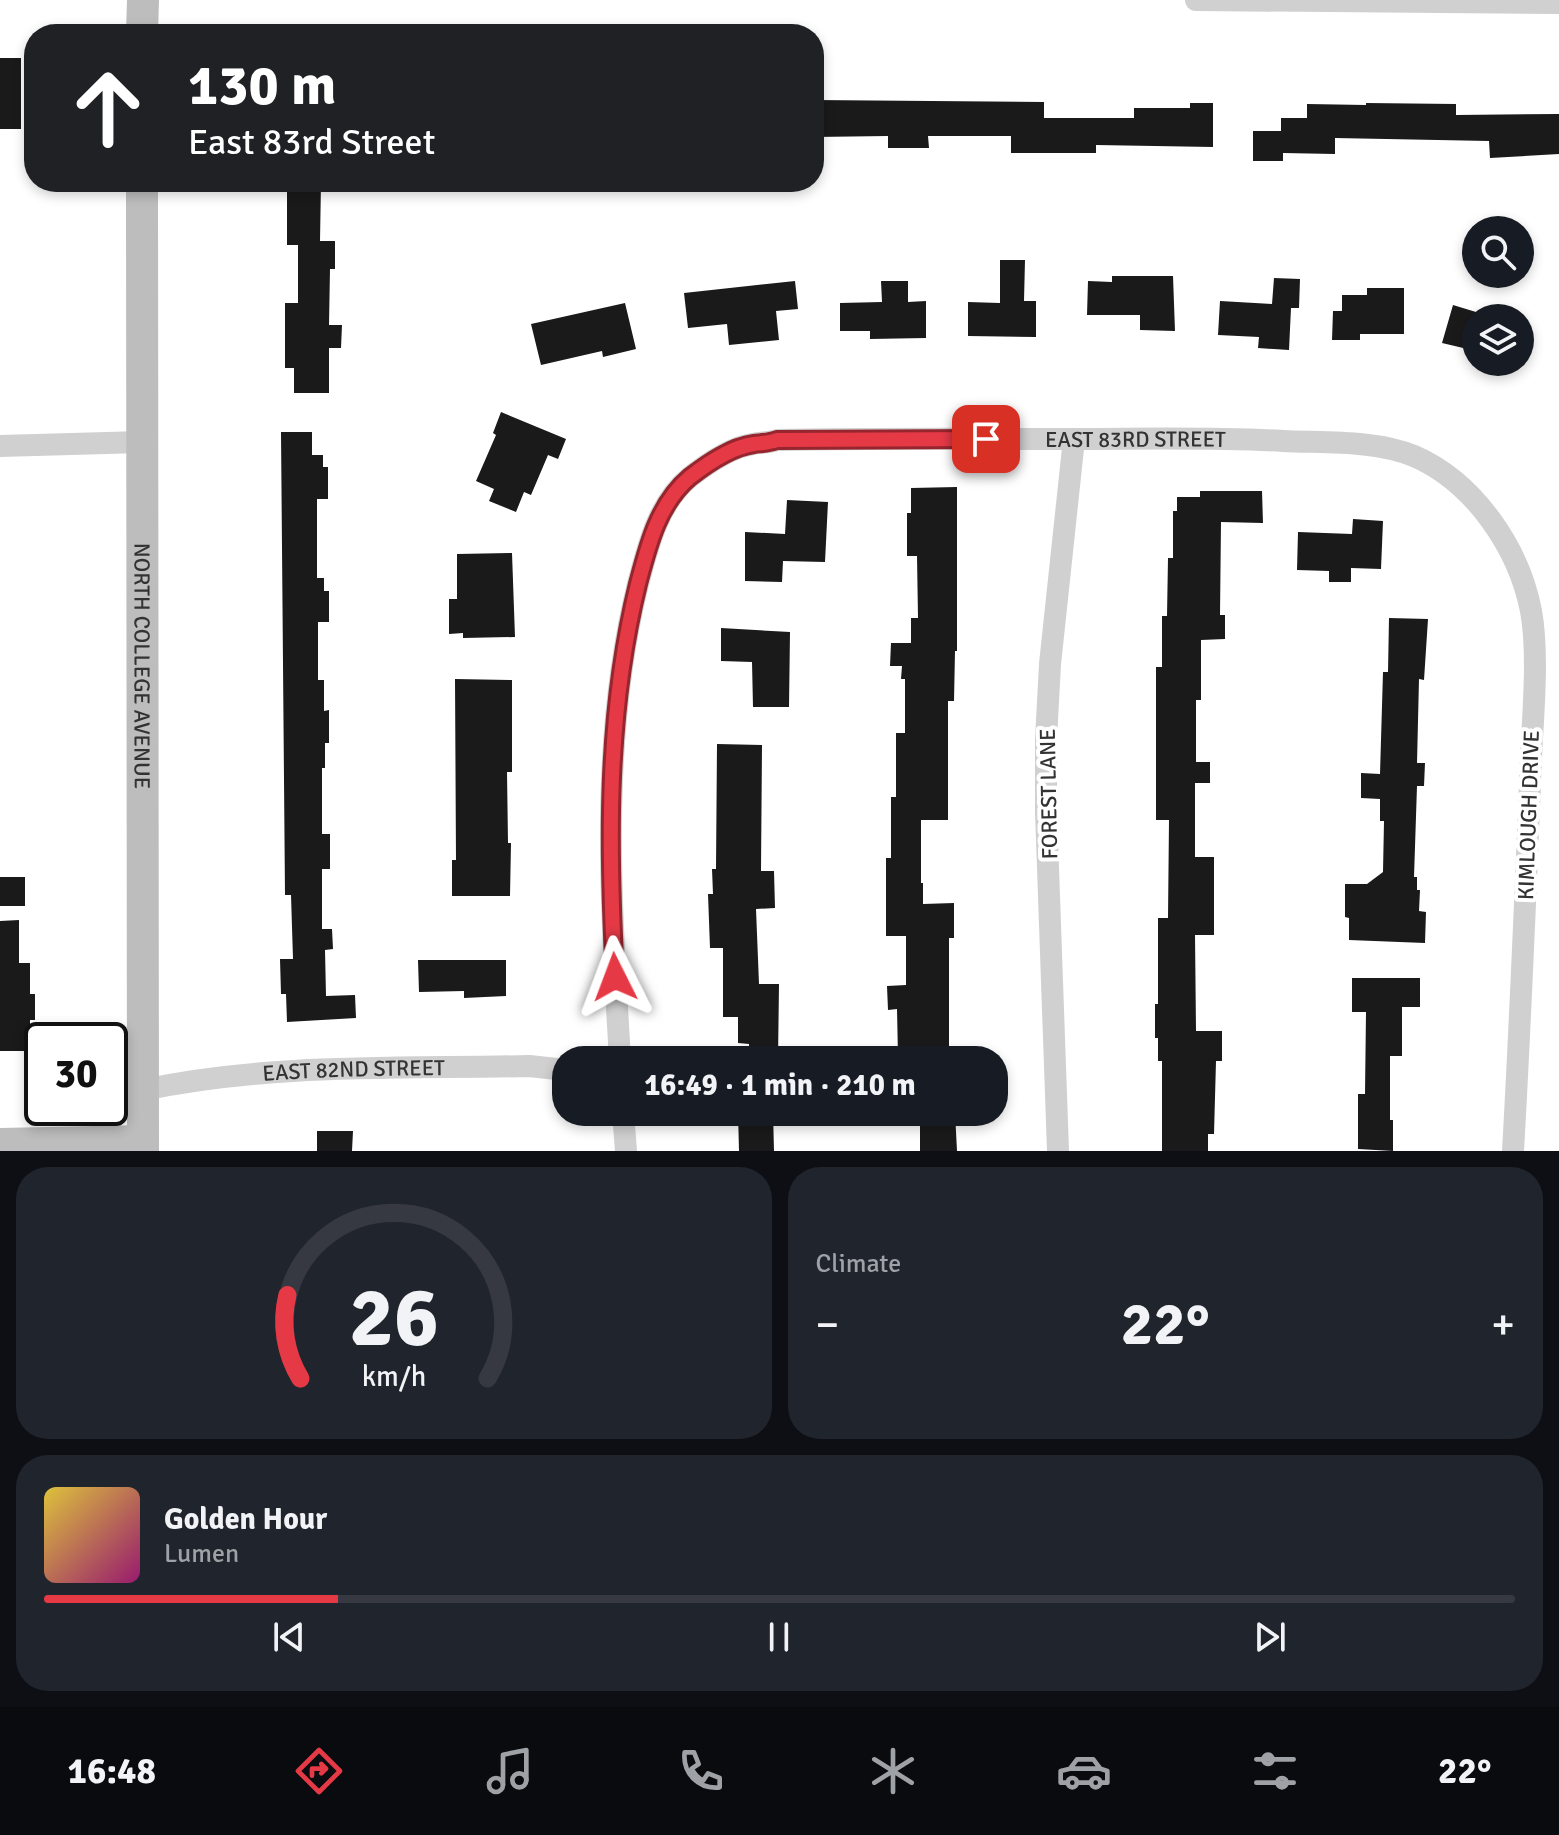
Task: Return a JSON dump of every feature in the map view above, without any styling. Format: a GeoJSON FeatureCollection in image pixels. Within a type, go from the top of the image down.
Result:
{"type":"FeatureCollection","features":[{"type":"Feature","properties":{"kind":"main road"},"geometry":{"type":"LineString","coordinates":[[142,24],[143,0]]}},
{"type":"Feature","properties":{"kind":"main road","name":"NORTH COLLEGE AVENUE"},"geometry":{"type":"LineString","coordinates":[[142,192],[143,1146]]}},
{"type":"Feature","properties":{"kind":"main road"},"geometry":{"type":"LineString","coordinates":[[0,1144],[143,1146]]}},
{"type":"Feature","properties":{"kind":"street"},"geometry":{"type":"LineString","coordinates":[[1196,0],[1559,3]]}},
{"type":"Feature","properties":{"kind":"street","name":"FOREST LANE"},"geometry":{"type":"LineString","coordinates":[[1058,1151],[1046,739],[1050,664],[1074,439]]}},
{"type":"Feature","properties":{"kind":"street","name":"EAST 83RD STREET"},"geometry":{"type":"LineString","coordinates":[[619,1046],[609,844],[611,772],[618,699],[632,613],[651,535],[667,504],[687,480],[726,453],[777,440],[1248,439],[1369,446],[1402,452],[1437,468],[1470,496]]}},
{"type":"Feature","properties":{"kind":"street"},"geometry":{"type":"LineString","coordinates":[[0,446],[142,442]]}},
{"type":"Feature","properties":{"kind":"street","name":"KIMLOUGH DRIVE"},"geometry":{"type":"LineString","coordinates":[[1470,496],[1499,533],[1517,567],[1531,612],[1534,637],[1513,1151]]}},
{"type":"Feature","properties":{"kind":"street","name":"EAST 82ND STREET"},"geometry":{"type":"LineString","coordinates":[[143,1090],[221,1076],[301,1069],[529,1066],[552,1068]]}},
{"type":"Feature","properties":{"kind":"street"},"geometry":{"type":"LineString","coordinates":[[624,1126],[626,1151]]}},
{"type":"Feature","properties":{"kind":"building"},"geometry":{"type":"Polygon","coordinates":[[[0,58],[21,58],[21,129],[0,129],[0,58]]]}},
{"type":"Feature","properties":{"kind":"building"},"geometry":{"type":"Polygon","coordinates":[[[824,100],[1044,102],[1044,118],[1134,118],[1134,108],[1190,108],[1190,103],[1213,103],[1213,147],[1096,145],[1096,153],[1011,153],[1011,136],[928,136],[929,148],[888,148],[888,136],[824,137],[824,100]]]}},
{"type":"Feature","properties":{"kind":"building"},"geometry":{"type":"Polygon","coordinates":[[[1307,104],[1456,104],[1456,115],[1559,114],[1559,154],[1490,158],[1489,141],[1335,138],[1335,154],[1283,153],[1283,161],[1253,161],[1253,131],[1281,131],[1281,118],[1307,118],[1307,104]]]}},
{"type":"Feature","properties":{"kind":"building"},"geometry":{"type":"Polygon","coordinates":[[[287,192],[321,192],[320,241],[335,241],[335,269],[330,269],[329,325],[342,325],[341,348],[329,348],[329,393],[294,393],[294,368],[285,368],[285,303],[298,303],[298,245],[287,245],[287,192]]]}},
{"type":"Feature","properties":{"kind":"building"},"geometry":{"type":"Polygon","coordinates":[[[1000,260],[1025,260],[1024,301],[1036,301],[1036,337],[968,336],[968,302],[1000,303],[1000,260]]]}},
{"type":"Feature","properties":{"kind":"building"},"geometry":{"type":"Polygon","coordinates":[[[1112,276],[1173,276],[1175,331],[1140,330],[1140,315],[1087,315],[1088,281],[1112,282],[1112,276]]]}},
{"type":"Feature","properties":{"kind":"building"},"geometry":{"type":"Polygon","coordinates":[[[1274,278],[1300,279],[1299,308],[1291,308],[1289,350],[1258,348],[1259,337],[1218,335],[1220,301],[1272,304],[1274,278]]]}},
{"type":"Feature","properties":{"kind":"building"},"geometry":{"type":"Polygon","coordinates":[[[795,281],[798,309],[776,311],[779,340],[729,345],[727,324],[688,328],[684,293],[795,281]]]}},
{"type":"Feature","properties":{"kind":"building"},"geometry":{"type":"Polygon","coordinates":[[[881,281],[908,281],[908,302],[926,301],[926,338],[870,339],[870,331],[840,331],[840,303],[882,302],[881,281]]]}},
{"type":"Feature","properties":{"kind":"building"},"geometry":{"type":"Polygon","coordinates":[[[1367,288],[1404,288],[1404,334],[1360,334],[1360,340],[1332,340],[1333,311],[1342,311],[1342,295],[1367,295],[1367,288]]]}},
{"type":"Feature","properties":{"kind":"building"},"geometry":{"type":"Polygon","coordinates":[[[625,303],[636,349],[603,357],[602,351],[541,365],[531,324],[625,303]]]}},
{"type":"Feature","properties":{"kind":"building"},"geometry":{"type":"Polygon","coordinates":[[[1453,305],[1462,308],[1462,348],[1442,343],[1453,305]]]}},
{"type":"Feature","properties":{"kind":"building"},"geometry":{"type":"Polygon","coordinates":[[[501,412],[566,439],[558,459],[548,455],[531,495],[524,492],[516,512],[489,501],[494,489],[476,481],[496,435],[493,433],[501,412]]]}},
{"type":"Feature","properties":{"kind":"building"},"geometry":{"type":"Polygon","coordinates":[[[281,432],[312,432],[312,455],[323,455],[323,467],[328,467],[328,499],[317,499],[317,578],[324,578],[324,591],[329,591],[329,622],[318,622],[318,680],[324,680],[324,711],[329,710],[329,743],[325,743],[325,768],[322,768],[322,834],[330,834],[330,869],[322,869],[322,929],[332,929],[333,949],[325,950],[326,996],[355,995],[356,1018],[287,1022],[286,994],[281,994],[280,959],[293,959],[291,895],[285,895],[281,432]]]}},
{"type":"Feature","properties":{"kind":"building"},"geometry":{"type":"Polygon","coordinates":[[[957,487],[957,651],[954,701],[948,701],[948,820],[921,820],[923,904],[954,903],[954,938],[949,938],[949,1046],[898,1046],[897,1009],[888,1010],[887,986],[906,985],[906,936],[886,936],[886,858],[891,858],[891,797],[896,797],[896,733],[905,733],[905,679],[901,679],[902,666],[890,666],[891,643],[911,643],[911,618],[918,618],[917,556],[907,556],[907,513],[911,513],[911,488],[957,487]]]}},
{"type":"Feature","properties":{"kind":"building"},"geometry":{"type":"Polygon","coordinates":[[[1200,491],[1262,491],[1263,523],[1221,522],[1220,615],[1225,615],[1225,639],[1201,640],[1201,700],[1196,700],[1196,762],[1210,762],[1210,783],[1195,783],[1195,857],[1214,857],[1214,935],[1195,935],[1196,1031],[1222,1031],[1222,1061],[1216,1061],[1214,1134],[1208,1134],[1208,1151],[1162,1151],[1162,1061],[1158,1061],[1158,1038],[1155,1038],[1155,1004],[1158,1004],[1158,918],[1168,918],[1169,820],[1156,820],[1156,667],[1162,667],[1162,616],[1167,616],[1168,558],[1173,558],[1173,511],[1177,511],[1177,497],[1200,497],[1200,491]]]}},
{"type":"Feature","properties":{"kind":"building"},"geometry":{"type":"Polygon","coordinates":[[[787,500],[828,502],[825,562],[783,561],[782,582],[745,581],[745,532],[785,534],[787,500]]]}},
{"type":"Feature","properties":{"kind":"building"},"geometry":{"type":"Polygon","coordinates":[[[1353,519],[1383,521],[1381,569],[1351,568],[1351,582],[1329,582],[1329,571],[1297,570],[1298,532],[1352,534],[1353,519]]]}},
{"type":"Feature","properties":{"kind":"building"},"geometry":{"type":"Polygon","coordinates":[[[512,553],[515,637],[463,638],[463,633],[449,634],[449,599],[457,599],[457,554],[512,553]]]}},
{"type":"Feature","properties":{"kind":"building"},"geometry":{"type":"Polygon","coordinates":[[[1389,618],[1428,619],[1424,680],[1419,679],[1417,763],[1425,763],[1424,786],[1417,786],[1414,877],[1417,877],[1417,890],[1420,890],[1419,911],[1426,912],[1425,943],[1349,940],[1349,918],[1345,917],[1345,884],[1367,884],[1383,872],[1384,821],[1380,821],[1380,799],[1361,798],[1361,773],[1380,774],[1383,672],[1388,672],[1389,618]]]}},
{"type":"Feature","properties":{"kind":"building"},"geometry":{"type":"Polygon","coordinates":[[[721,628],[790,632],[789,707],[753,707],[752,662],[721,661],[721,628]]]}},
{"type":"Feature","properties":{"kind":"building"},"geometry":{"type":"Polygon","coordinates":[[[455,679],[512,680],[512,772],[507,772],[510,896],[452,896],[452,860],[456,860],[455,679]]]}},
{"type":"Feature","properties":{"kind":"building"},"geometry":{"type":"Polygon","coordinates":[[[717,744],[762,745],[761,871],[774,871],[775,908],[756,909],[759,984],[779,984],[778,1046],[738,1043],[738,1017],[723,1017],[723,948],[710,948],[708,894],[713,894],[712,869],[716,869],[717,744]]]}},
{"type":"Feature","properties":{"kind":"building"},"geometry":{"type":"Polygon","coordinates":[[[0,877],[25,877],[25,906],[0,906],[0,877]]]}},
{"type":"Feature","properties":{"kind":"building"},"geometry":{"type":"Polygon","coordinates":[[[19,920],[19,963],[30,963],[30,994],[35,994],[35,1020],[24,1022],[24,1051],[0,1051],[0,921],[19,920]]]}},
{"type":"Feature","properties":{"kind":"building"},"geometry":{"type":"Polygon","coordinates":[[[418,960],[506,960],[506,996],[464,998],[464,991],[419,992],[418,960]]]}},
{"type":"Feature","properties":{"kind":"building"},"geometry":{"type":"Polygon","coordinates":[[[1352,978],[1420,978],[1420,1007],[1402,1007],[1402,1056],[1390,1056],[1393,1151],[1358,1149],[1358,1094],[1365,1094],[1366,1012],[1352,1012],[1352,978]]]}},
{"type":"Feature","properties":{"kind":"building"},"geometry":{"type":"Polygon","coordinates":[[[738,1126],[773,1126],[774,1151],[739,1151],[738,1126]]]}},
{"type":"Feature","properties":{"kind":"building"},"geometry":{"type":"Polygon","coordinates":[[[920,1126],[956,1126],[957,1151],[920,1151],[920,1126]]]}},
{"type":"Feature","properties":{"kind":"building"},"geometry":{"type":"Polygon","coordinates":[[[317,1131],[353,1131],[352,1151],[317,1151],[317,1131]]]}},
{"type":"Feature","properties":{"kind":"route"},"geometry":{"type":"LineString","coordinates":[[615,977],[609,844],[614,734],[632,613],[649,541],[667,504],[687,480],[715,459],[752,444],[777,440],[986,439]]}}]}
